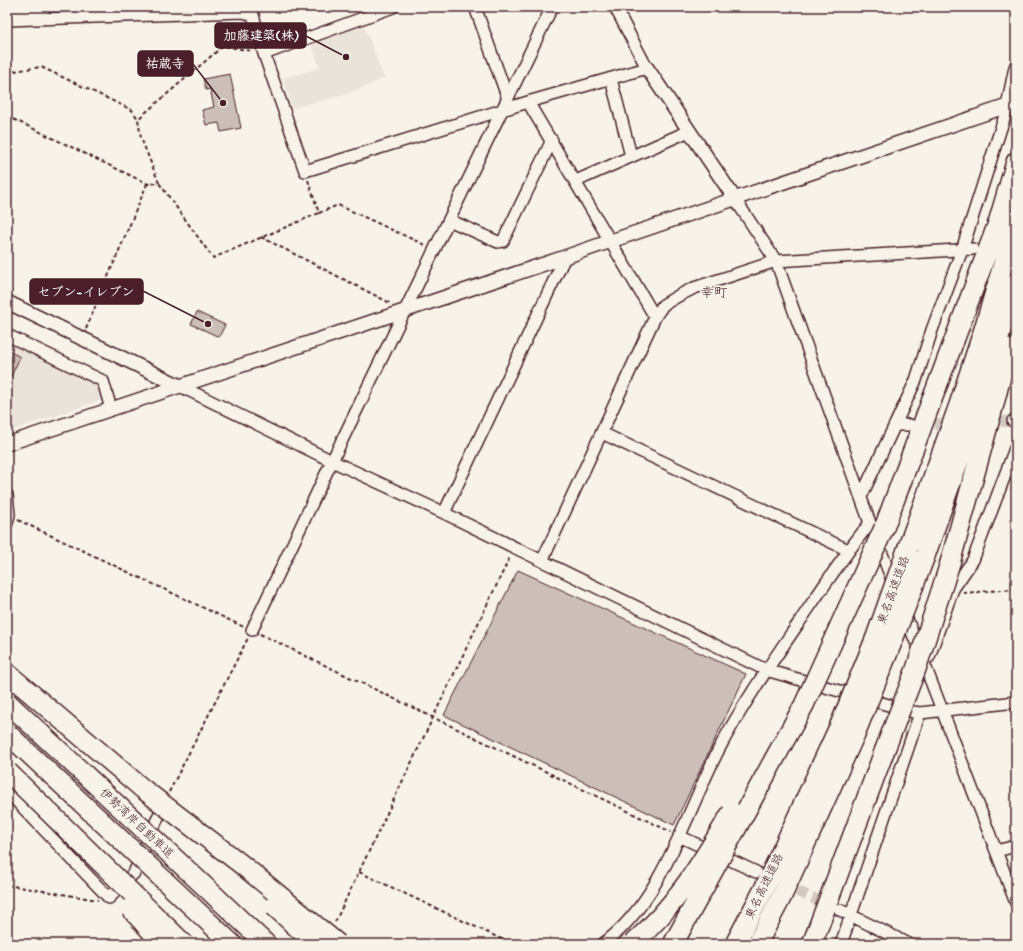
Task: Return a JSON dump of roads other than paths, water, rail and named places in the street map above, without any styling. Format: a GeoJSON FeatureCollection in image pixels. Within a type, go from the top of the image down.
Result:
{"type":"FeatureCollection","features":[{"type":"Feature","properties":{"kind":"highway"},"geometry":{"type":"LineString","coordinates":[[673,944],[804,706],[838,632],[877,525],[998,223],[1016,162]]}},
{"type":"Feature","properties":{"kind":"highway","name":"東名高速道路"},"geometry":{"type":"LineString","coordinates":[[735,944],[891,645],[959,405],[984,329],[1016,221]]}},
{"type":"Feature","properties":{"kind":"highway","name":"東名高速道路"},"geometry":{"type":"LineString","coordinates":[[917,552],[976,411],[1016,283]]}},
{"type":"Feature","properties":{"kind":"highway"},"geometry":{"type":"LineString","coordinates":[[812,944],[916,669],[950,563],[994,404],[1016,314]]}},
{"type":"Feature","properties":{"kind":"highway"},"geometry":{"type":"LineString","coordinates":[[632,944],[644,934],[665,911],[706,854],[838,632]]}},
{"type":"Feature","properties":{"kind":"highway"},"geometry":{"type":"LineString","coordinates":[[7,673],[143,789],[241,864],[328,943]]}},
{"type":"Feature","properties":{"kind":"highway","name":"伊勢湾岸自動車道"},"geometry":{"type":"LineString","coordinates":[[7,702],[266,944]]}},
{"type":"Feature","properties":{"kind":"highway","name":"東名高速道路"},"geometry":{"type":"LineString","coordinates":[[757,944],[781,898],[847,729]]}},
{"type":"Feature","properties":{"kind":"highway","name":"伊勢湾岸自動車道"},"geometry":{"type":"LineString","coordinates":[[7,733],[232,944]]}},
{"type":"Feature","properties":{"kind":"highway"},"geometry":{"type":"LineString","coordinates":[[8,772],[73,848],[163,944]]}},
{"type":"Feature","properties":{"kind":"highway"},"geometry":{"type":"LineString","coordinates":[[8,772],[184,944]]}},
{"type":"Feature","properties":{"kind":"highway"},"geometry":{"type":"LineString","coordinates":[[799,944],[875,777]]}},
{"type":"Feature","properties":{"kind":"street"},"geometry":{"type":"LineString","coordinates":[[7,13],[46,7]]}},
{"type":"Feature","properties":{"kind":"street"},"geometry":{"type":"LineString","coordinates":[[264,54],[393,7]]}},
{"type":"Feature","properties":{"kind":"street"},"geometry":{"type":"LineString","coordinates":[[475,7],[508,99]]}},
{"type":"Feature","properties":{"kind":"street"},"geometry":{"type":"LineString","coordinates":[[252,630],[332,461],[552,7]]}},
{"type":"Feature","properties":{"kind":"street"},"geometry":{"type":"LineString","coordinates":[[615,7],[647,68],[776,261],[861,497],[877,525],[926,667],[1015,897]]}},
{"type":"Feature","properties":{"kind":"street"},"geometry":{"type":"LineString","coordinates":[[7,20],[243,12],[253,15],[264,54],[305,171],[528,102],[647,68]]}},
{"type":"Feature","properties":{"kind":"street"},"geometry":{"type":"LineString","coordinates":[[861,497],[916,380],[932,330],[968,250],[1012,105],[1016,67]]}},
{"type":"Feature","properties":{"kind":"street"},"geometry":{"type":"LineString","coordinates":[[611,79],[631,156]]}},
{"type":"Feature","properties":{"kind":"street"},"geometry":{"type":"LineString","coordinates":[[528,102],[552,140],[655,317]]}},
{"type":"Feature","properties":{"kind":"street"},"geometry":{"type":"LineString","coordinates":[[7,444],[406,311],[1012,105]]}},
{"type":"Feature","properties":{"kind":"street"},"geometry":{"type":"LineString","coordinates":[[576,181],[689,131]]}},
{"type":"Feature","properties":{"kind":"street"},"geometry":{"type":"LineString","coordinates":[[449,220],[498,242],[503,241],[552,140]]}},
{"type":"Feature","properties":{"kind":"street"},"geometry":{"type":"LineString","coordinates":[[542,561],[655,317],[663,305],[694,288],[776,261],[968,250]]}},
{"type":"Feature","properties":{"kind":"street"},"geometry":{"type":"LineString","coordinates":[[444,513],[565,257]]}},
{"type":"Feature","properties":{"kind":"street"},"geometry":{"type":"LineString","coordinates":[[7,302],[332,461],[444,513],[766,670],[912,712],[920,713],[1016,702]]}},
{"type":"Feature","properties":{"kind":"street"},"geometry":{"type":"LineString","coordinates":[[7,335],[103,381],[111,409]]}},
{"type":"Feature","properties":{"kind":"street"},"geometry":{"type":"LineString","coordinates":[[895,425],[910,425]]}},
{"type":"Feature","properties":{"kind":"street"},"geometry":{"type":"LineString","coordinates":[[602,433],[848,550]]}},
{"type":"Feature","properties":{"kind":"street"},"geometry":{"type":"LineString","coordinates":[[926,667],[953,589],[973,560],[1016,446]]}},
{"type":"Feature","properties":{"kind":"street"},"geometry":{"type":"LineString","coordinates":[[7,499],[8,519]]}},
{"type":"Feature","properties":{"kind":"street"},"geometry":{"type":"LineString","coordinates":[[603,944],[614,936],[638,911],[656,884],[719,750],[766,670],[848,550],[877,525]]}},
{"type":"Feature","properties":{"kind":"street"},"geometry":{"type":"LineString","coordinates":[[7,664],[166,799],[328,943]]}},
{"type":"Feature","properties":{"kind":"street"},"geometry":{"type":"LineString","coordinates":[[841,944],[920,713]]}},
{"type":"Feature","properties":{"kind":"street"},"geometry":{"type":"LineString","coordinates":[[7,791],[109,898],[134,873],[166,799]]}},
{"type":"Feature","properties":{"kind":"street"},"geometry":{"type":"LineString","coordinates":[[679,836],[756,872]]}},
{"type":"Feature","properties":{"kind":"street"},"geometry":{"type":"LineString","coordinates":[[996,851],[1016,846]]}},
{"type":"Feature","properties":{"kind":"street"},"geometry":{"type":"LineString","coordinates":[[840,910],[909,944]]}},
{"type":"Feature","properties":{"kind":"tunnel"},"geometry":{"type":"LineString","coordinates":[[984,423],[1013,421]]}},
{"type":"Feature","properties":{"kind":"tunnel"},"geometry":{"type":"LineString","coordinates":[[918,425],[957,424]]}},
{"type":"Feature","properties":{"kind":"tunnel"},"geometry":{"type":"LineString","coordinates":[[782,884],[832,907]]}},
{"type":"Feature","properties":{"kind":"place","name":"加藤建築(株)"},"geometry":{"type":"Point","coordinates":[346,57]}},
{"type":"Feature","properties":{"kind":"place","name":"祐蔵寺"},"geometry":{"type":"Point","coordinates":[223,103]}},
{"type":"Feature","properties":{"kind":"place","name":"セブン-イレブン"},"geometry":{"type":"Point","coordinates":[208,324]}},
{"type":"Feature","properties":{"kind":"district","name":"幸町"},"geometry":{"type":"Point","coordinates":[714,292]}}]}
